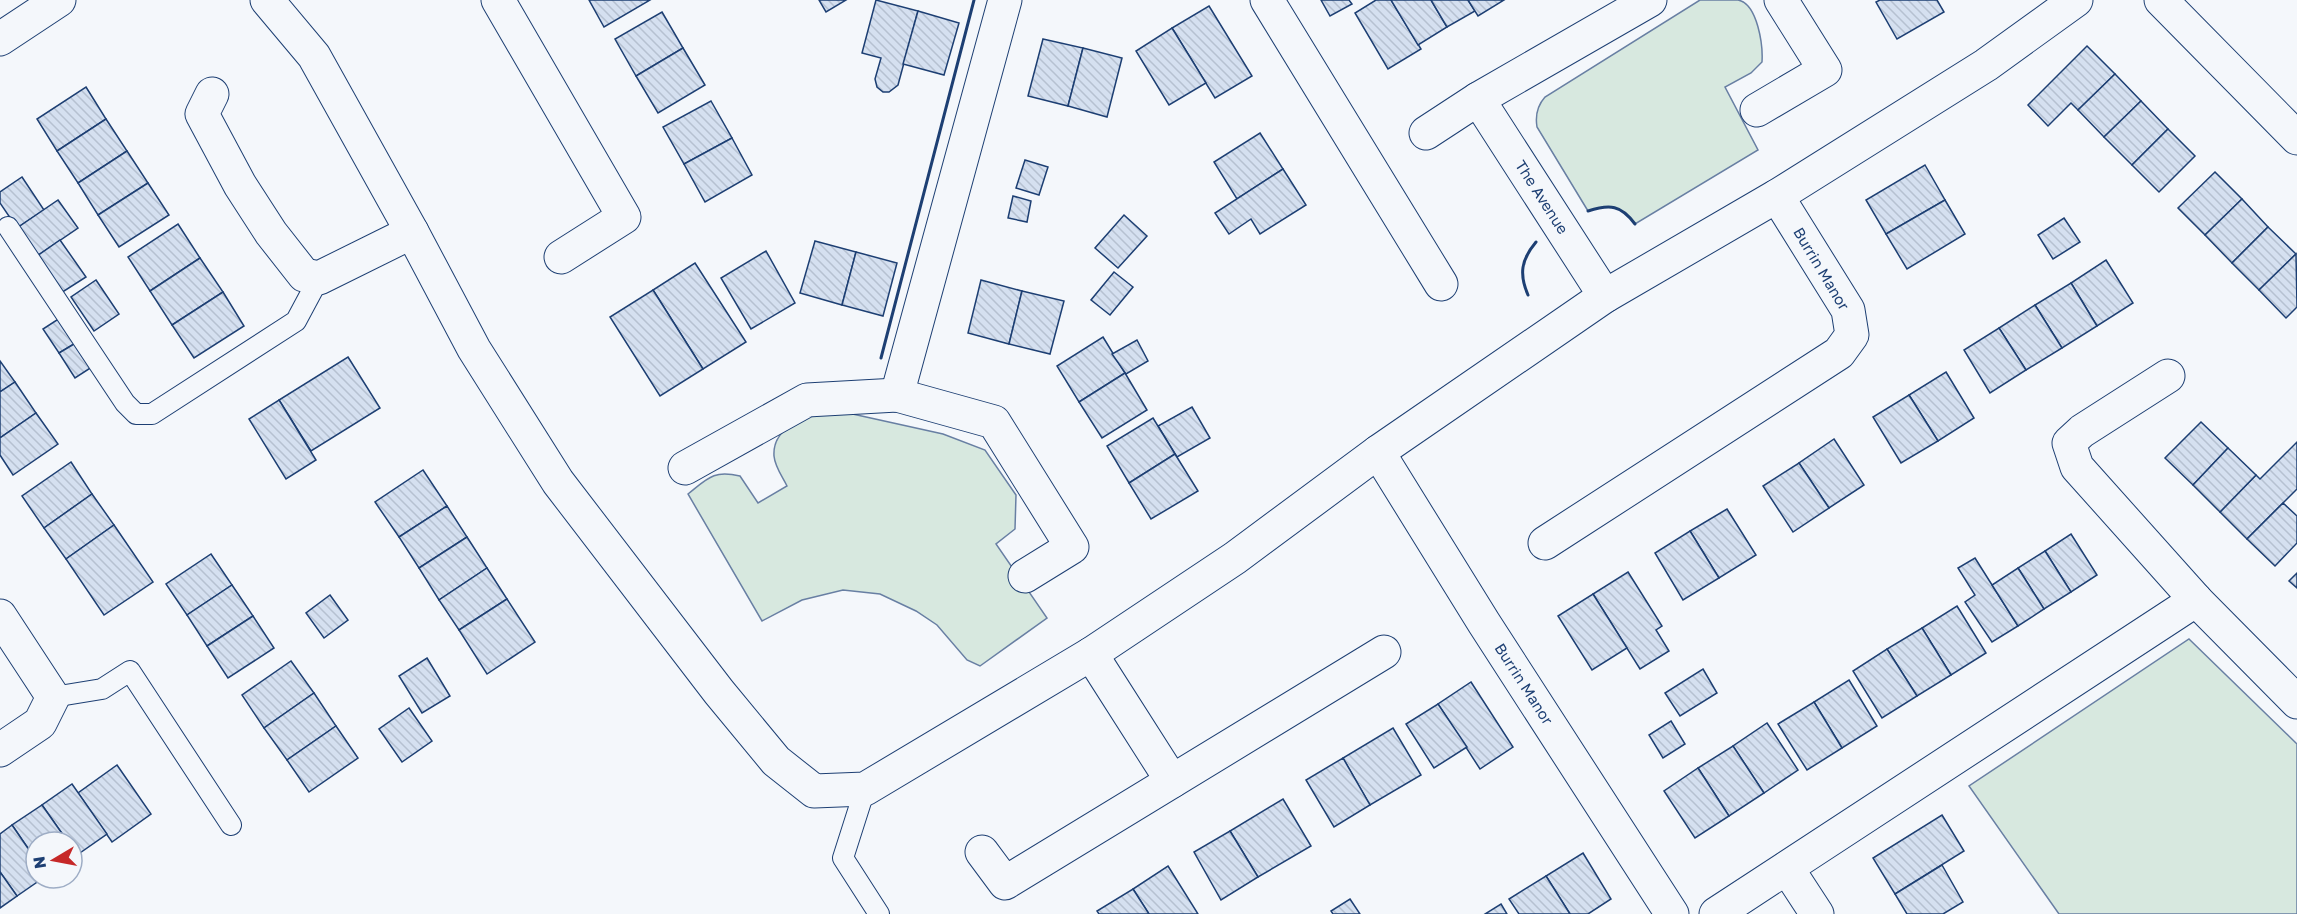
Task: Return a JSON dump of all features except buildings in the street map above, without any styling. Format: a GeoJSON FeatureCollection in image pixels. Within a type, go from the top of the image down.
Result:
{"type":"FeatureCollection","features":[{"type":"Feature","properties":{"kind":"street"},"geometry":{"type":"LineString","coordinates":[[0,39],[58,0]]}},
{"type":"Feature","properties":{"kind":"street"},"geometry":{"type":"LineString","coordinates":[[267,0],[314,56],[474,349],[558,482],[719,692],[776,761],[814,791],[865,789],[1090,654],[1235,558],[1378,452],[1605,296],[1777,196],[1986,65],[2076,0]]}},
{"type":"Feature","properties":{"kind":"street"},"geometry":{"type":"LineString","coordinates":[[498,0],[624,217],[561,257]]}},
{"type":"Feature","properties":{"kind":"street"},"geometry":{"type":"LineString","coordinates":[[897,395],[1005,0]]}},
{"type":"Feature","properties":{"kind":"street"},"geometry":{"type":"LineString","coordinates":[[1267,0],[1441,284]]}},
{"type":"Feature","properties":{"kind":"street"},"geometry":{"type":"LineString","coordinates":[[1426,133],[1478,99],[1650,0]]}},
{"type":"Feature","properties":{"kind":"street"},"geometry":{"type":"LineString","coordinates":[[1757,110],[1825,70],[1781,0]]}},
{"type":"Feature","properties":{"kind":"street"},"geometry":{"type":"LineString","coordinates":[[2161,0],[2297,138]]}},
{"type":"Feature","properties":{"kind":"street"},"geometry":{"type":"LineString","coordinates":[[212,94],[202,114],[240,185],[271,233],[304,275],[319,278],[412,232]]}},
{"type":"Feature","properties":{"kind":"street","name":"The Avenue"},"geometry":{"type":"LineString","coordinates":[[1478,99],[1605,296]]}},
{"type":"Feature","properties":{"kind":"street","name":"Burrin Manor"},"geometry":{"type":"LineString","coordinates":[[1545,543],[1839,353],[1852,335],[1848,309],[1777,196]]}},
{"type":"Feature","properties":{"kind":"street"},"geometry":{"type":"LineString","coordinates":[[2169,376],[2082,431],[2069,443],[2078,467],[2196,600],[2297,702]]}},
{"type":"Feature","properties":{"kind":"street"},"geometry":{"type":"LineString","coordinates":[[685,468],[807,400],[897,395],[994,422],[1072,547],[1025,576]]}},
{"type":"Feature","properties":{"kind":"street","name":"Burrin Manor"},"geometry":{"type":"LineString","coordinates":[[1378,452],[1484,622],[1672,914]]}},
{"type":"Feature","properties":{"kind":"street"},"geometry":{"type":"LineString","coordinates":[[1716,914],[2196,600]]}},
{"type":"Feature","properties":{"kind":"street"},"geometry":{"type":"LineString","coordinates":[[0,616],[53,697],[39,723],[0,750]]}},
{"type":"Feature","properties":{"kind":"street"},"geometry":{"type":"LineString","coordinates":[[982,852],[1005,884],[1384,652]]}},
{"type":"Feature","properties":{"kind":"street"},"geometry":{"type":"LineString","coordinates":[[1090,654],[1172,781]]}},
{"type":"Feature","properties":{"kind":"street"},"geometry":{"type":"LineString","coordinates":[[1786,868],[1817,914]]}},
{"type":"Feature","properties":{"kind":"lane"},"geometry":{"type":"LineString","coordinates":[[8,227],[125,403],[136,414],[152,414],[296,321],[319,278]]}},
{"type":"Feature","properties":{"kind":"lane"},"geometry":{"type":"LineString","coordinates":[[53,697],[102,688],[130,671],[231,825]]}},
{"type":"Feature","properties":{"kind":"lane"},"geometry":{"type":"LineString","coordinates":[[865,789],[843,858],[879,914]]}},
{"type":"Feature","properties":{"kind":"shaded area"},"geometry":{"type":"Polygon","coordinates":[[[1700,0],[1738,0],[1745,3],[1755,17],[1760,36],[1762,62],[1751,73],[1725,87],[1758,150],[1635,224],[1625,213],[1614,208],[1603,207],[1588,211],[1537,127],[1538,107],[1545,97],[1700,0]]]}},
{"type":"Feature","properties":{"kind":"shaded area"},"geometry":{"type":"Polygon","coordinates":[[[839,411],[943,434],[985,450],[1016,495],[1015,529],[996,544],[1047,618],[980,666],[967,660],[937,625],[916,611],[880,594],[843,590],[802,600],[762,621],[688,494],[711,477],[731,474],[740,476],[758,503],[787,486],[777,468],[774,456],[775,445],[780,435],[797,422],[839,411]]]}},
{"type":"Feature","properties":{"kind":"shaded area"},"geometry":{"type":"Polygon","coordinates":[[[2189,639],[2297,744],[2297,914],[2059,914],[1969,786],[2189,639]]]}},
{"type":"Feature","properties":{"kind":"wall"},"geometry":{"type":"LineString","coordinates":[[881,358],[974,0]]}},
{"type":"Feature","properties":{"kind":"wall"},"geometry":{"type":"LineString","coordinates":[[1588,211],[1603,207],[1615,208],[1625,213],[1635,224]]}},
{"type":"Feature","properties":{"kind":"wall"},"geometry":{"type":"LineString","coordinates":[[1528,295],[1523,280],[1523,267],[1527,255],[1536,242]]}}]}
